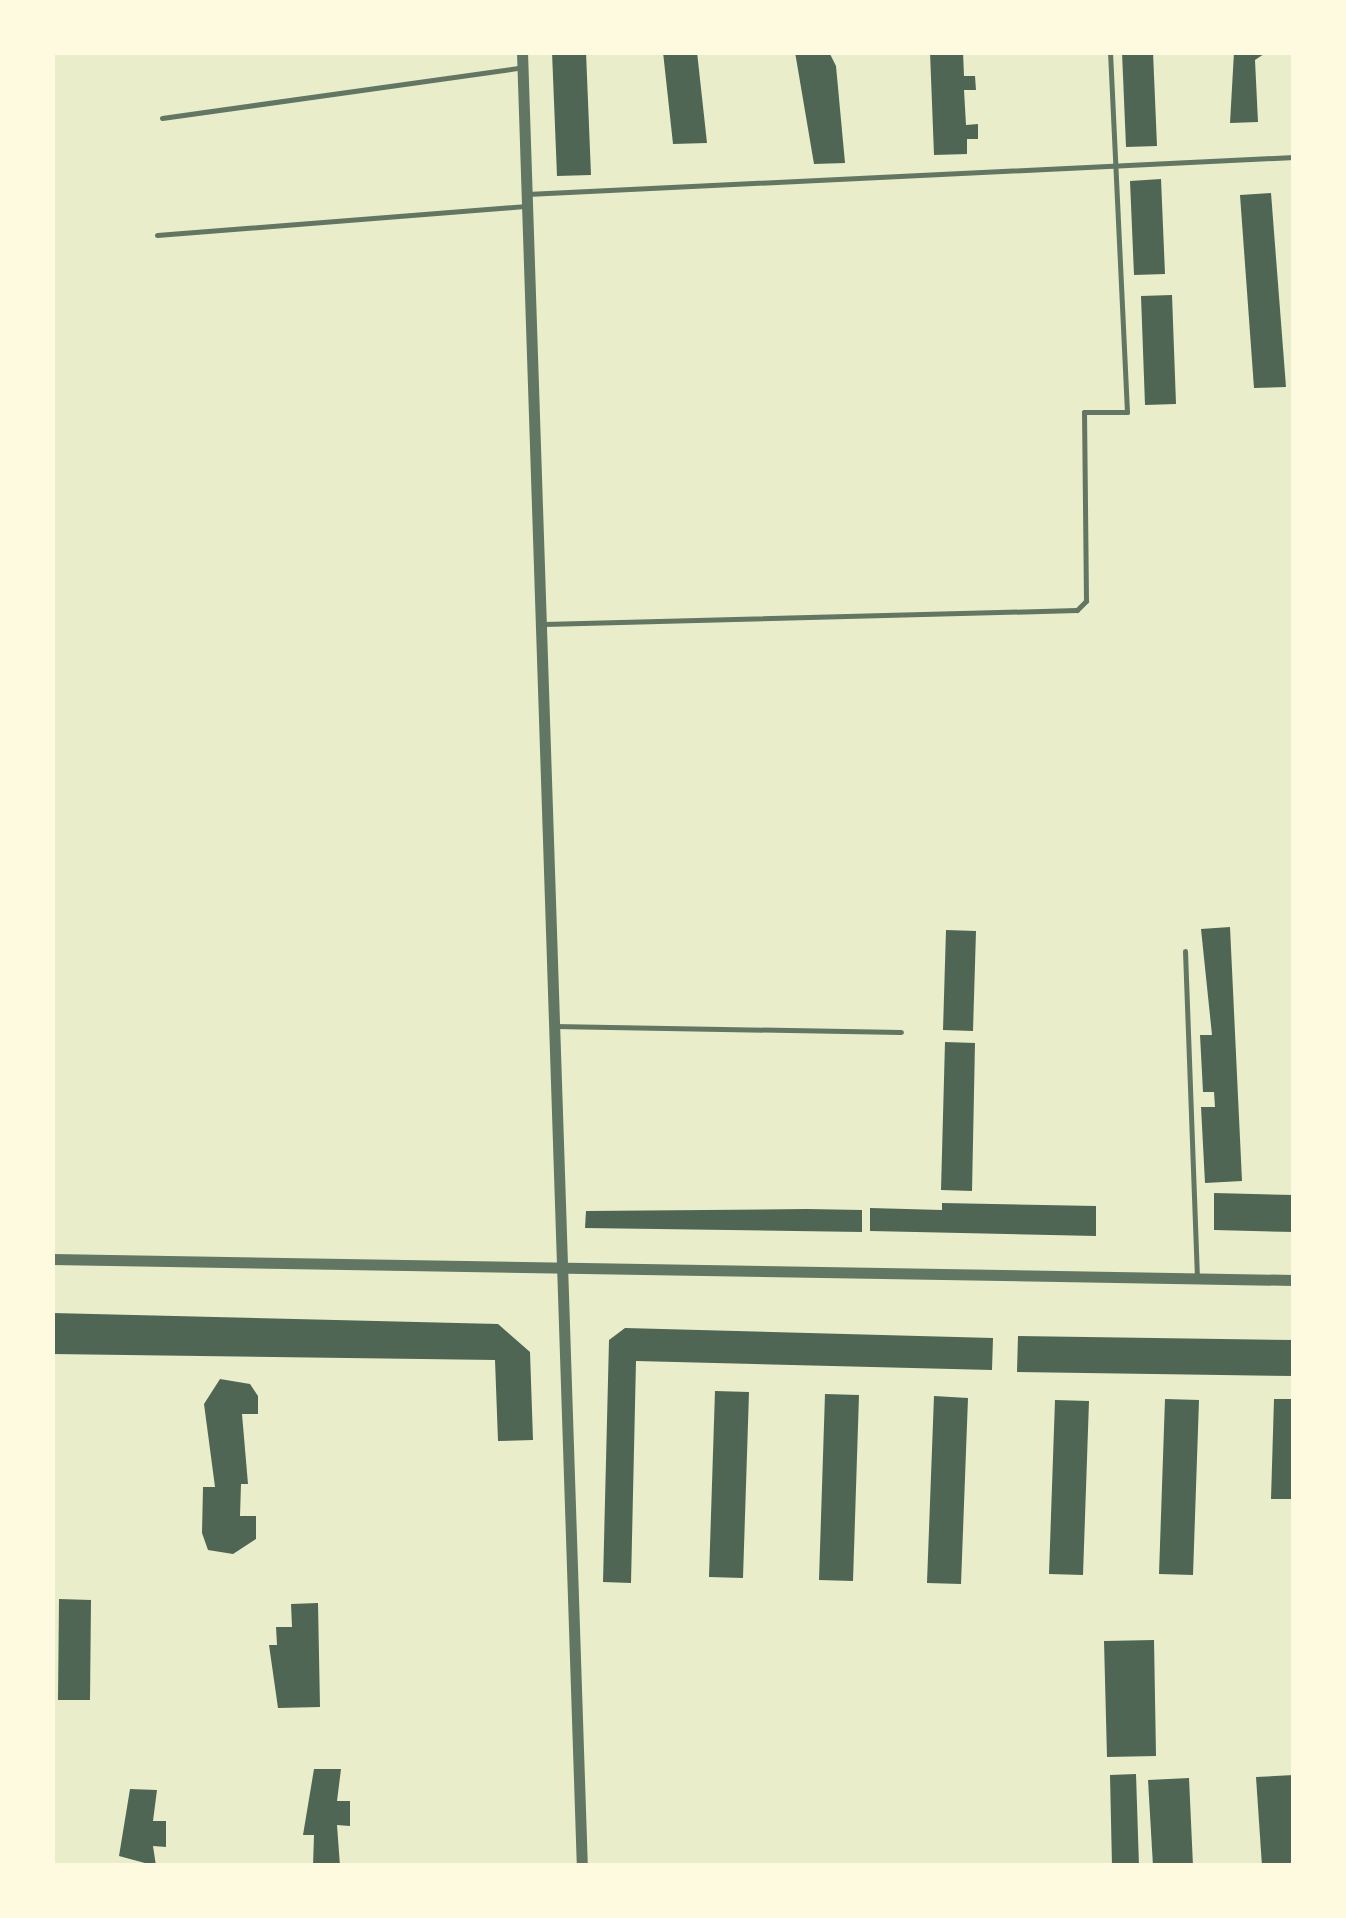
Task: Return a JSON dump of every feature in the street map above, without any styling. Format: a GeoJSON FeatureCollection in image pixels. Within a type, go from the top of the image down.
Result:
{"type":"FeatureCollection","features":[{"type":"Feature","properties":{"kind":"street"},"geometry":{"type":"LineString","coordinates":[[522,52],[582,1866]]}},
{"type":"Feature","properties":{"kind":"street"},"geometry":{"type":"LineString","coordinates":[[52,1259],[1294,1280]]}},
{"type":"Feature","properties":{"kind":"lane"},"geometry":{"type":"LineString","coordinates":[[540,624],[1077,610],[1086,601],[1084,412],[1126,412],[1110,52]]}},
{"type":"Feature","properties":{"kind":"lane"},"geometry":{"type":"LineString","coordinates":[[162,118],[522,68]]}},
{"type":"Feature","properties":{"kind":"lane"},"geometry":{"type":"LineString","coordinates":[[157,235],[527,200],[1294,157]]}},
{"type":"Feature","properties":{"kind":"lane"},"geometry":{"type":"LineString","coordinates":[[1185,951],[1197,1278]]}},
{"type":"Feature","properties":{"kind":"lane"},"geometry":{"type":"LineString","coordinates":[[552,1026],[901,1032]]}},
{"type":"Feature","properties":{"kind":"building"},"geometry":{"type":"Polygon","coordinates":[[[552,52],[586,52],[591,175],[557,176],[552,52]]]}},
{"type":"Feature","properties":{"kind":"building"},"geometry":{"type":"Polygon","coordinates":[[[663,52],[697,52],[707,143],[673,144],[663,52]]]}},
{"type":"Feature","properties":{"kind":"building"},"geometry":{"type":"Polygon","coordinates":[[[795,52],[829,52],[836,66],[845,163],[814,164],[795,52]]]}},
{"type":"Feature","properties":{"kind":"building"},"geometry":{"type":"Polygon","coordinates":[[[930,52],[963,52],[964,76],[975,76],[976,90],[964,90],[966,125],[978,124],[978,139],[967,139],[967,154],[934,155],[930,52]]]}},
{"type":"Feature","properties":{"kind":"building"},"geometry":{"type":"Polygon","coordinates":[[[1122,52],[1153,52],[1157,146],[1126,147],[1122,52]]]}},
{"type":"Feature","properties":{"kind":"building"},"geometry":{"type":"Polygon","coordinates":[[[1234,52],[1267,52],[1255,60],[1258,122],[1230,123],[1234,52]]]}},
{"type":"Feature","properties":{"kind":"building"},"geometry":{"type":"Polygon","coordinates":[[[1161,179],[1165,274],[1134,275],[1130,181],[1161,179]]]}},
{"type":"Feature","properties":{"kind":"building"},"geometry":{"type":"Polygon","coordinates":[[[1271,193],[1286,387],[1254,388],[1240,195],[1271,193]]]}},
{"type":"Feature","properties":{"kind":"building"},"geometry":{"type":"Polygon","coordinates":[[[1172,295],[1176,404],[1145,405],[1141,296],[1172,295]]]}},
{"type":"Feature","properties":{"kind":"building"},"geometry":{"type":"Polygon","coordinates":[[[1230,927],[1242,1181],[1205,1183],[1201,1107],[1215,1107],[1214,1092],[1203,1092],[1200,1035],[1212,1035],[1201,929],[1230,927]]]}},
{"type":"Feature","properties":{"kind":"building"},"geometry":{"type":"Polygon","coordinates":[[[946,930],[976,931],[973,1031],[943,1030],[946,930]]]}},
{"type":"Feature","properties":{"kind":"building"},"geometry":{"type":"Polygon","coordinates":[[[945,1042],[975,1043],[972,1191],[941,1190],[945,1042]]]}},
{"type":"Feature","properties":{"kind":"building"},"geometry":{"type":"Polygon","coordinates":[[[1214,1193],[1294,1195],[1294,1232],[1214,1230],[1214,1193]]]}},
{"type":"Feature","properties":{"kind":"building"},"geometry":{"type":"Polygon","coordinates":[[[942,1203],[1096,1206],[1096,1236],[870,1231],[870,1208],[942,1210],[942,1203]]]}},
{"type":"Feature","properties":{"kind":"building"},"geometry":{"type":"Polygon","coordinates":[[[862,1210],[862,1232],[585,1228],[586,1211],[862,1210]]]}},
{"type":"Feature","properties":{"kind":"building"},"geometry":{"type":"Polygon","coordinates":[[[52,1313],[498,1324],[530,1352],[533,1440],[498,1441],[495,1360],[52,1354],[52,1313]]]}},
{"type":"Feature","properties":{"kind":"building"},"geometry":{"type":"Polygon","coordinates":[[[625,1328],[993,1338],[992,1370],[636,1361],[631,1583],[603,1582],[609,1340],[625,1328]]]}},
{"type":"Feature","properties":{"kind":"building"},"geometry":{"type":"Polygon","coordinates":[[[1018,1336],[1294,1340],[1294,1376],[1017,1372],[1018,1336]]]}},
{"type":"Feature","properties":{"kind":"building"},"geometry":{"type":"Polygon","coordinates":[[[220,1379],[250,1384],[258,1396],[258,1414],[242,1414],[248,1484],[241,1484],[240,1516],[256,1516],[256,1539],[233,1554],[208,1550],[202,1533],[203,1487],[215,1487],[204,1404],[220,1379]]]}},
{"type":"Feature","properties":{"kind":"building"},"geometry":{"type":"Polygon","coordinates":[[[715,1391],[749,1392],[743,1578],[709,1577],[715,1391]]]}},
{"type":"Feature","properties":{"kind":"building"},"geometry":{"type":"Polygon","coordinates":[[[825,1394],[859,1395],[853,1581],[819,1580],[825,1394]]]}},
{"type":"Feature","properties":{"kind":"building"},"geometry":{"type":"Polygon","coordinates":[[[934,1396],[968,1398],[961,1584],[927,1583],[934,1396]]]}},
{"type":"Feature","properties":{"kind":"building"},"geometry":{"type":"Polygon","coordinates":[[[1165,1399],[1199,1400],[1193,1575],[1159,1574],[1165,1399]]]}},
{"type":"Feature","properties":{"kind":"building"},"geometry":{"type":"Polygon","coordinates":[[[1274,1399],[1294,1399],[1294,1499],[1271,1499],[1274,1399]]]}},
{"type":"Feature","properties":{"kind":"building"},"geometry":{"type":"Polygon","coordinates":[[[1055,1400],[1089,1401],[1083,1575],[1049,1574],[1055,1400]]]}},
{"type":"Feature","properties":{"kind":"building"},"geometry":{"type":"Polygon","coordinates":[[[59,1599],[91,1600],[90,1700],[58,1700],[59,1599]]]}},
{"type":"Feature","properties":{"kind":"building"},"geometry":{"type":"Polygon","coordinates":[[[318,1603],[320,1707],[278,1708],[269,1645],[277,1645],[276,1627],[292,1627],[291,1604],[318,1603]]]}},
{"type":"Feature","properties":{"kind":"building"},"geometry":{"type":"Polygon","coordinates":[[[1154,1640],[1156,1756],[1107,1757],[1104,1641],[1154,1640]]]}},
{"type":"Feature","properties":{"kind":"building"},"geometry":{"type":"Polygon","coordinates":[[[314,1769],[341,1769],[337,1801],[350,1801],[350,1826],[337,1825],[340,1866],[313,1866],[314,1835],[303,1835],[314,1769]]]}},
{"type":"Feature","properties":{"kind":"building"},"geometry":{"type":"Polygon","coordinates":[[[1136,1774],[1139,1866],[1112,1866],[1110,1775],[1136,1774]]]}},
{"type":"Feature","properties":{"kind":"building"},"geometry":{"type":"Polygon","coordinates":[[[1294,1775],[1294,1866],[1262,1866],[1256,1777],[1294,1775]]]}},
{"type":"Feature","properties":{"kind":"building"},"geometry":{"type":"Polygon","coordinates":[[[1189,1778],[1193,1866],[1153,1866],[1148,1780],[1189,1778]]]}},
{"type":"Feature","properties":{"kind":"building"},"geometry":{"type":"Polygon","coordinates":[[[130,1789],[157,1790],[153,1821],[166,1821],[166,1847],[153,1846],[156,1866],[119,1856],[130,1789]]]}}]}
